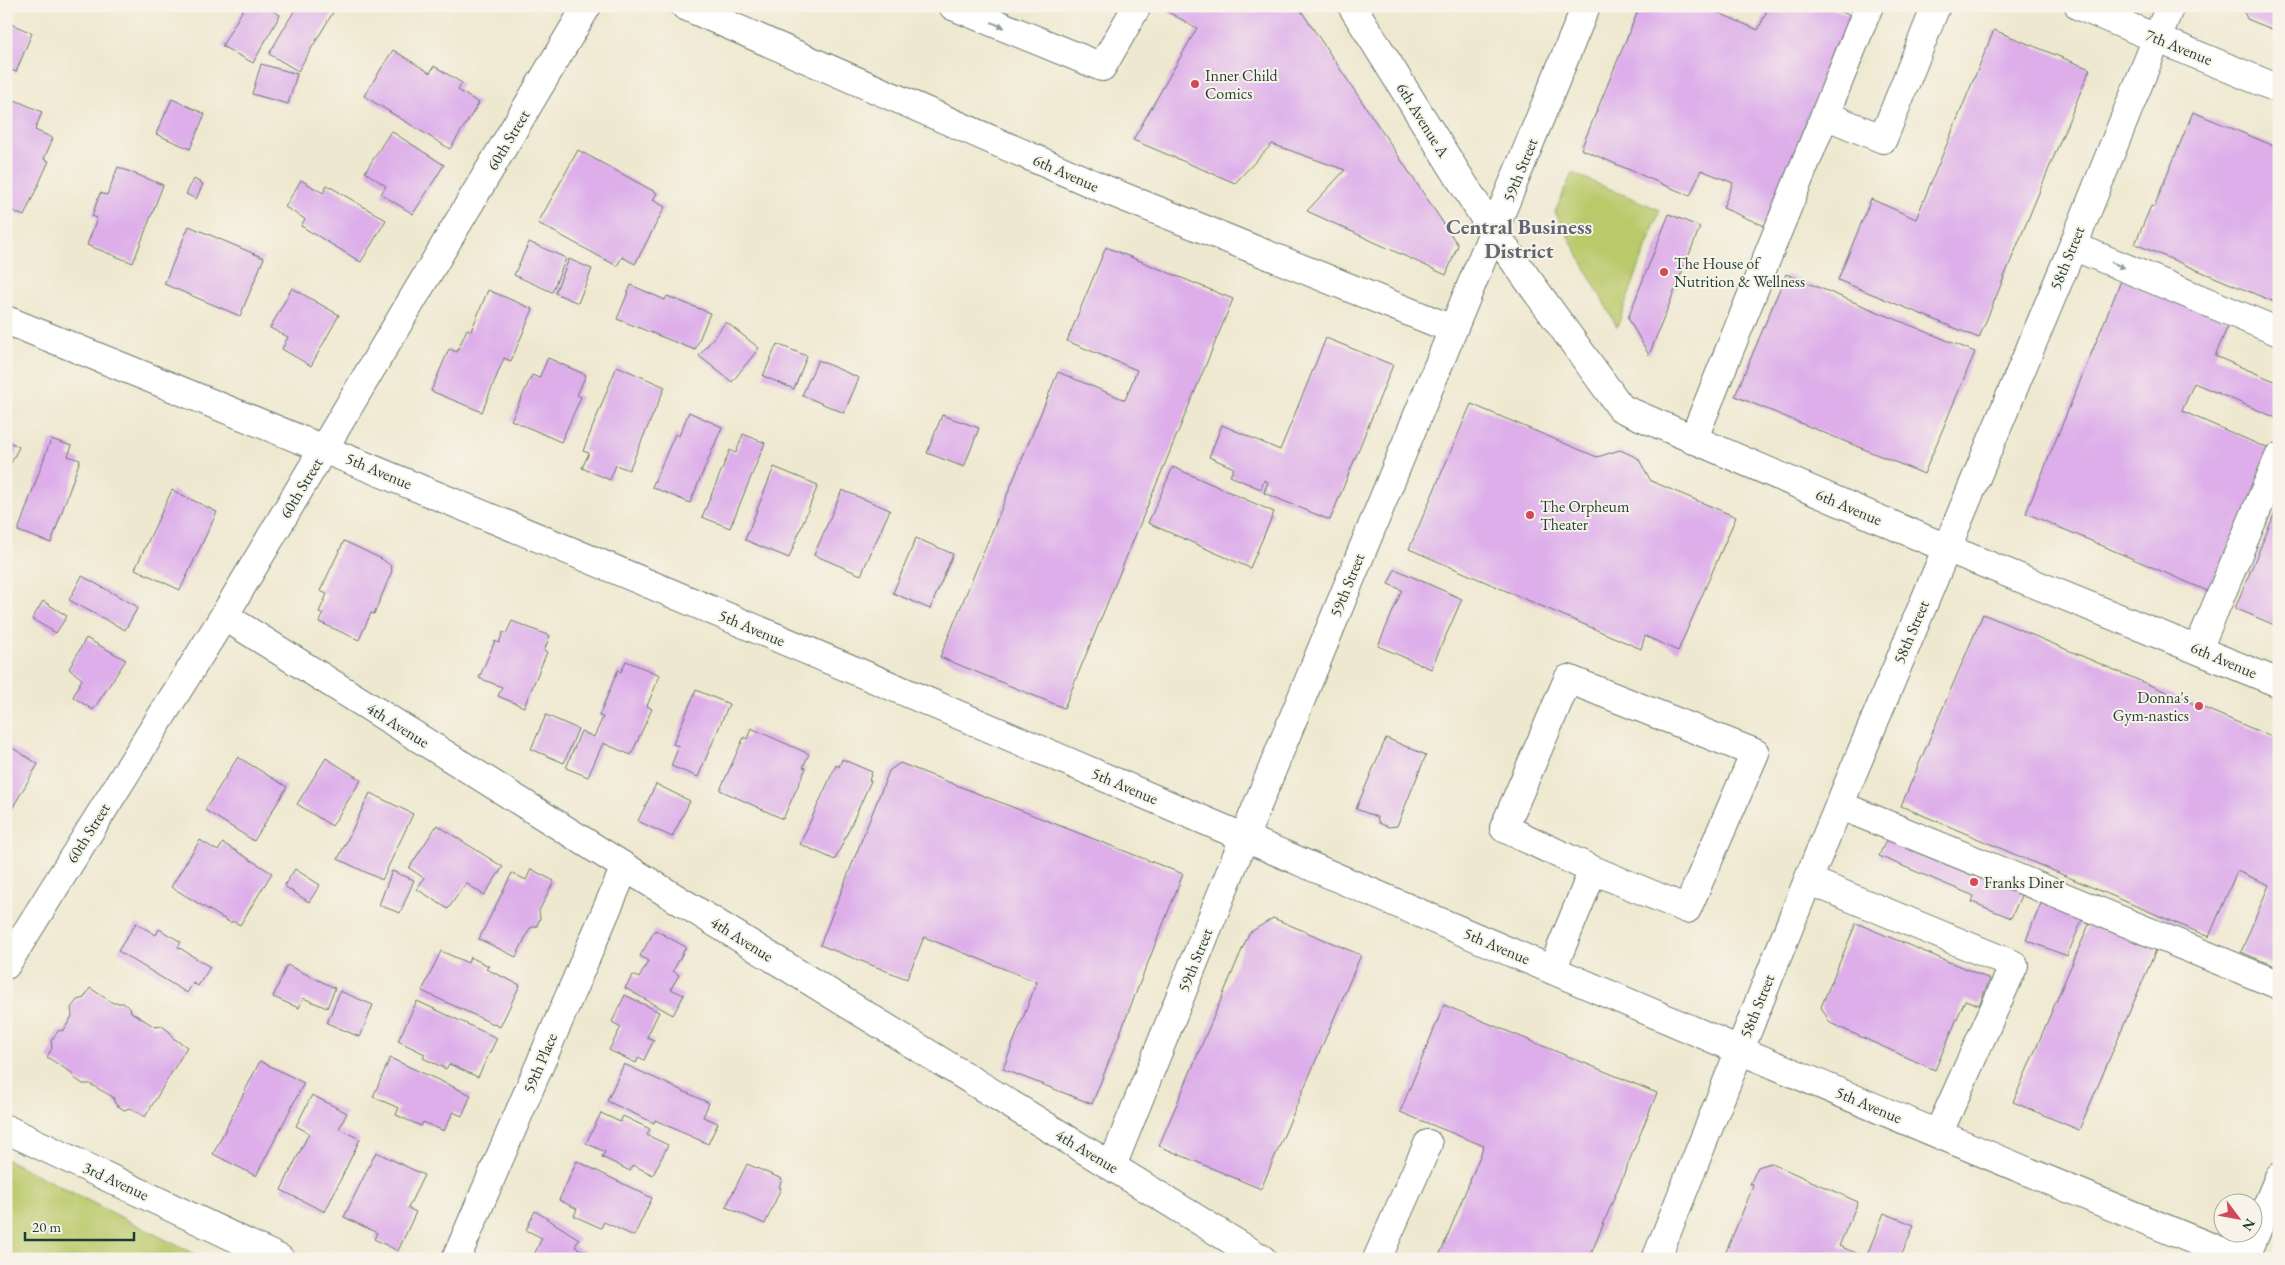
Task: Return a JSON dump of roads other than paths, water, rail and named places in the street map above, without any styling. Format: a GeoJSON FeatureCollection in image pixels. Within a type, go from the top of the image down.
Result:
{"type":"FeatureCollection","features":[{"type":"Feature","properties":{"kind":"street","name":"60th Street"},"geometry":{"type":"LineString","coordinates":[[9,954],[224,616],[587,6]]}},
{"type":"Feature","properties":{"kind":"street","name":"6th Avenue"},"geometry":{"type":"LineString","coordinates":[[685,6],[1109,192],[1452,329]]}},
{"type":"Feature","properties":{"kind":"street"},"geometry":{"type":"LineString","coordinates":[[953,6],[1102,67],[1137,6]]}},
{"type":"Feature","properties":{"kind":"street","name":"6th Avenue A"},"geometry":{"type":"LineString","coordinates":[[1352,6],[1494,234]]}},
{"type":"Feature","properties":{"kind":"street","name":"59th Street"},"geometry":{"type":"LineString","coordinates":[[1112,1166],[1244,838],[1452,329],[1494,234],[1586,6]]}},
{"type":"Feature","properties":{"kind":"street"},"geometry":{"type":"LineString","coordinates":[[1693,440],[1869,6]]}},
{"type":"Feature","properties":{"kind":"street"},"geometry":{"type":"LineString","coordinates":[[1825,115],[1883,139],[1936,6]]}},
{"type":"Feature","properties":{"kind":"street","name":"7th Avenue"},"geometry":{"type":"LineString","coordinates":[[2079,6],[2279,89]]}},
{"type":"Feature","properties":{"kind":"street","name":"58th Street"},"geometry":{"type":"LineString","coordinates":[[1656,1259],[1808,880],[2073,246],[2170,6]]}},
{"type":"Feature","properties":{"kind":"street","name":"6th Avenue"},"geometry":{"type":"LineString","coordinates":[[1494,234],[1621,408],[1946,548],[2279,683]]}},
{"type":"Feature","properties":{"kind":"street"},"geometry":{"type":"LineString","coordinates":[[2073,246],[2279,332]]}},
{"type":"Feature","properties":{"kind":"street","name":"5th Avenue"},"geometry":{"type":"LineString","coordinates":[[6,320],[325,448],[1244,838],[1739,1051],[2240,1259]]}},
{"type":"Feature","properties":{"kind":"street"},"geometry":{"type":"LineString","coordinates":[[2198,649],[2279,457]]}},
{"type":"Feature","properties":{"kind":"street","name":"4th Avenue"},"geometry":{"type":"LineString","coordinates":[[224,616],[625,867],[1262,1259]]}},
{"type":"Feature","properties":{"kind":"street"},"geometry":{"type":"LineString","coordinates":[[1568,679],[1755,753],[1687,909],[1593,870],[1504,828],[1568,679]]}},
{"type":"Feature","properties":{"kind":"street"},"geometry":{"type":"LineString","coordinates":[[1839,806],[2279,984]]}},
{"type":"Feature","properties":{"kind":"street","name":"59th Place"},"geometry":{"type":"LineString","coordinates":[[456,1259],[625,867]]}},
{"type":"Feature","properties":{"kind":"street"},"geometry":{"type":"LineString","coordinates":[[1552,970],[1593,870]]}},
{"type":"Feature","properties":{"kind":"street"},"geometry":{"type":"LineString","coordinates":[[1808,880],[2014,965],[1938,1134]]}},
{"type":"Feature","properties":{"kind":"street","name":"3rd Avenue"},"geometry":{"type":"LineString","coordinates":[[6,1129],[280,1259]]}},
{"type":"Feature","properties":{"kind":"street"},"geometry":{"type":"LineString","coordinates":[[1377,1259],[1428,1144]]}},
{"type":"Feature","properties":{"kind":"street"},"geometry":{"type":"LineString","coordinates":[[2245,1259],[2279,1178]]}},
{"type":"Feature","properties":{"kind":"place","name":"Inner Child Comics"},"geometry":{"type":"Point","coordinates":[1195,84]}},
{"type":"Feature","properties":{"kind":"place","name":"The House of Nutrition & Wellness"},"geometry":{"type":"Point","coordinates":[1664,272]}},
{"type":"Feature","properties":{"kind":"place","name":"The Orpheum Theater"},"geometry":{"type":"Point","coordinates":[1530,515]}},
{"type":"Feature","properties":{"kind":"place","name":"Donna's Gym-nastics"},"geometry":{"type":"Point","coordinates":[2199,706]}},
{"type":"Feature","properties":{"kind":"place","name":"Franks Diner"},"geometry":{"type":"Point","coordinates":[1974,882]}},
{"type":"Feature","properties":{"kind":"district","name":"Central Business District"},"geometry":{"type":"Point","coordinates":[1519,238]}}]}
